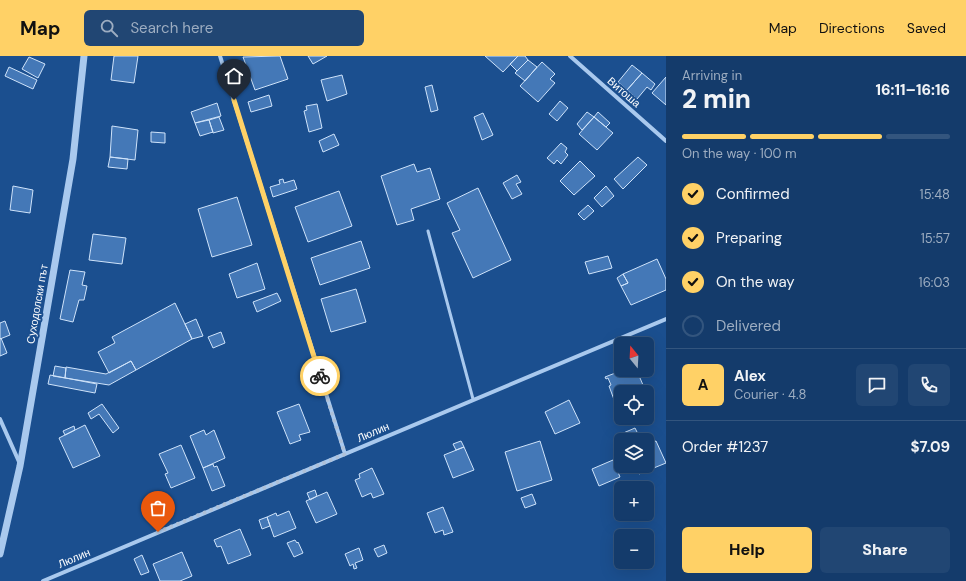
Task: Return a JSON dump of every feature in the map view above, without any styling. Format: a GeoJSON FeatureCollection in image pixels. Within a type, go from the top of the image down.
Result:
{"type":"FeatureCollection","features":[{"type":"Feature","properties":{"kind":"street","name":"Суходолски път"},"geometry":{"type":"LineString","coordinates":[[0,554],[20,466],[73,159],[84,56]]}},
{"type":"Feature","properties":{"kind":"street"},"geometry":{"type":"LineString","coordinates":[[220,56],[345,454]]}},
{"type":"Feature","properties":{"kind":"street","name":"Витоша"},"geometry":{"type":"LineString","coordinates":[[570,56],[666,140]]}},
{"type":"Feature","properties":{"kind":"street","name":"Люлин"},"geometry":{"type":"LineString","coordinates":[[43,581],[666,319]]}},
{"type":"Feature","properties":{"kind":"street"},"geometry":{"type":"LineString","coordinates":[[0,419],[20,466]]}},
{"type":"Feature","properties":{"kind":"lane"},"geometry":{"type":"LineString","coordinates":[[428,231],[473,399]]}},
{"type":"Feature","properties":{"kind":"building"},"geometry":{"type":"Polygon","coordinates":[[[114,56],[138,56],[134,83],[111,80],[114,56]]]}},
{"type":"Feature","properties":{"kind":"building"},"geometry":{"type":"Polygon","coordinates":[[[280,56],[288,79],[255,90],[243,57],[280,56]]]}},
{"type":"Feature","properties":{"kind":"building"},"geometry":{"type":"Polygon","coordinates":[[[308,56],[327,56],[313,64],[308,56]]]}},
{"type":"Feature","properties":{"kind":"building"},"geometry":{"type":"Polygon","coordinates":[[[485,56],[518,56],[503,72],[485,56]]]}},
{"type":"Feature","properties":{"kind":"building"},"geometry":{"type":"Polygon","coordinates":[[[518,56],[525,56],[528,60],[517,71],[510,64],[518,56]]]}},
{"type":"Feature","properties":{"kind":"building"},"geometry":{"type":"Polygon","coordinates":[[[29,57],[45,64],[38,78],[22,69],[29,57]]]}},
{"type":"Feature","properties":{"kind":"building"},"geometry":{"type":"Polygon","coordinates":[[[528,60],[537,67],[525,81],[515,73],[528,60]]]}},
{"type":"Feature","properties":{"kind":"building"},"geometry":{"type":"Polygon","coordinates":[[[542,62],[555,74],[550,79],[555,83],[538,102],[520,86],[542,62]]]}},
{"type":"Feature","properties":{"kind":"building"},"geometry":{"type":"Polygon","coordinates":[[[632,65],[642,73],[627,90],[618,82],[632,65]]]}},
{"type":"Feature","properties":{"kind":"building"},"geometry":{"type":"Polygon","coordinates":[[[9,67],[37,80],[33,89],[5,76],[9,67]]]}},
{"type":"Feature","properties":{"kind":"building"},"geometry":{"type":"Polygon","coordinates":[[[642,73],[655,84],[651,90],[647,87],[637,99],[627,90],[642,73]]]}},
{"type":"Feature","properties":{"kind":"building"},"geometry":{"type":"Polygon","coordinates":[[[342,75],[347,94],[327,101],[321,80],[342,75]]]}},
{"type":"Feature","properties":{"kind":"building"},"geometry":{"type":"Polygon","coordinates":[[[666,77],[666,105],[652,93],[666,77]]]}},
{"type":"Feature","properties":{"kind":"building"},"geometry":{"type":"Polygon","coordinates":[[[432,85],[438,110],[431,112],[425,87],[432,85]]]}},
{"type":"Feature","properties":{"kind":"building"},"geometry":{"type":"Polygon","coordinates":[[[269,95],[272,106],[251,112],[248,102],[269,95]]]}},
{"type":"Feature","properties":{"kind":"building"},"geometry":{"type":"Polygon","coordinates":[[[560,101],[568,108],[557,121],[549,114],[560,101]]]}},
{"type":"Feature","properties":{"kind":"building"},"geometry":{"type":"Polygon","coordinates":[[[217,103],[221,116],[195,123],[191,112],[217,103]]]}},
{"type":"Feature","properties":{"kind":"building"},"geometry":{"type":"Polygon","coordinates":[[[317,104],[322,128],[309,132],[304,111],[307,110],[306,106],[317,104]]]}},
{"type":"Feature","properties":{"kind":"building"},"geometry":{"type":"Polygon","coordinates":[[[587,112],[594,117],[582,130],[577,124],[587,112]]]}},
{"type":"Feature","properties":{"kind":"building"},"geometry":{"type":"Polygon","coordinates":[[[598,112],[610,123],[606,127],[594,117],[598,112]]]}},
{"type":"Feature","properties":{"kind":"building"},"geometry":{"type":"Polygon","coordinates":[[[483,113],[493,135],[482,140],[474,117],[483,113]]]}},
{"type":"Feature","properties":{"kind":"building"},"geometry":{"type":"Polygon","coordinates":[[[219,117],[224,130],[213,133],[209,120],[219,117]]]}},
{"type":"Feature","properties":{"kind":"building"},"geometry":{"type":"Polygon","coordinates":[[[594,117],[613,133],[597,150],[579,134],[594,117]]]}},
{"type":"Feature","properties":{"kind":"building"},"geometry":{"type":"Polygon","coordinates":[[[209,120],[213,132],[200,136],[195,123],[209,120]]]}},
{"type":"Feature","properties":{"kind":"building"},"geometry":{"type":"Polygon","coordinates":[[[112,126],[138,130],[135,160],[110,157],[112,126]]]}},
{"type":"Feature","properties":{"kind":"building"},"geometry":{"type":"Polygon","coordinates":[[[151,132],[165,133],[165,143],[151,142],[151,132]]]}},
{"type":"Feature","properties":{"kind":"building"},"geometry":{"type":"Polygon","coordinates":[[[334,134],[339,145],[323,152],[319,141],[334,134]]]}},
{"type":"Feature","properties":{"kind":"building"},"geometry":{"type":"Polygon","coordinates":[[[561,143],[567,148],[565,152],[568,155],[561,164],[557,160],[554,164],[547,158],[561,143]]]}},
{"type":"Feature","properties":{"kind":"building"},"geometry":{"type":"Polygon","coordinates":[[[110,157],[128,159],[127,169],[108,167],[110,157]]]}},
{"type":"Feature","properties":{"kind":"building"},"geometry":{"type":"Polygon","coordinates":[[[638,157],[647,165],[623,189],[614,179],[638,157]]]}},
{"type":"Feature","properties":{"kind":"building"},"geometry":{"type":"Polygon","coordinates":[[[580,161],[595,176],[574,195],[560,181],[580,161]]]}},
{"type":"Feature","properties":{"kind":"building"},"geometry":{"type":"Polygon","coordinates":[[[414,164],[417,172],[430,168],[440,199],[411,209],[414,220],[397,225],[381,176],[414,164]]]}},
{"type":"Feature","properties":{"kind":"building"},"geometry":{"type":"Polygon","coordinates":[[[517,175],[521,182],[516,184],[522,194],[512,199],[503,183],[517,175]]]}},
{"type":"Feature","properties":{"kind":"building"},"geometry":{"type":"Polygon","coordinates":[[[283,179],[284,183],[294,180],[297,189],[273,197],[270,187],[280,184],[279,180],[283,179]]]}},
{"type":"Feature","properties":{"kind":"building"},"geometry":{"type":"Polygon","coordinates":[[[13,186],[33,190],[30,213],[10,210],[13,186]]]}},
{"type":"Feature","properties":{"kind":"building"},"geometry":{"type":"Polygon","coordinates":[[[606,186],[614,196],[602,207],[594,198],[606,186]]]}},
{"type":"Feature","properties":{"kind":"building"},"geometry":{"type":"Polygon","coordinates":[[[478,188],[511,260],[473,278],[452,233],[460,230],[447,203],[478,188]]]}},
{"type":"Feature","properties":{"kind":"building"},"geometry":{"type":"Polygon","coordinates":[[[339,191],[352,226],[308,242],[295,207],[339,191]]]}},
{"type":"Feature","properties":{"kind":"building"},"geometry":{"type":"Polygon","coordinates":[[[237,197],[252,245],[212,257],[198,209],[237,197]]]}},
{"type":"Feature","properties":{"kind":"building"},"geometry":{"type":"Polygon","coordinates":[[[588,205],[594,211],[584,220],[578,214],[588,205]]]}},
{"type":"Feature","properties":{"kind":"building"},"geometry":{"type":"Polygon","coordinates":[[[93,234],[126,238],[122,264],[89,260],[93,234]]]}},
{"type":"Feature","properties":{"kind":"building"},"geometry":{"type":"Polygon","coordinates":[[[361,241],[370,268],[320,285],[311,258],[361,241]]]}},
{"type":"Feature","properties":{"kind":"building"},"geometry":{"type":"Polygon","coordinates":[[[608,256],[612,268],[589,274],[585,262],[608,256]]]}},
{"type":"Feature","properties":{"kind":"building"},"geometry":{"type":"Polygon","coordinates":[[[657,259],[666,279],[666,290],[631,305],[621,286],[628,283],[623,274],[657,259]]]}},
{"type":"Feature","properties":{"kind":"building"},"geometry":{"type":"Polygon","coordinates":[[[257,263],[265,289],[237,298],[229,274],[257,263]]]}},
{"type":"Feature","properties":{"kind":"building"},"geometry":{"type":"Polygon","coordinates":[[[70,270],[85,272],[82,285],[87,286],[84,300],[79,300],[73,322],[60,319],[70,270]]]}},
{"type":"Feature","properties":{"kind":"building"},"geometry":{"type":"Polygon","coordinates":[[[623,274],[628,283],[621,286],[617,278],[623,274]]]}},
{"type":"Feature","properties":{"kind":"building"},"geometry":{"type":"Polygon","coordinates":[[[356,289],[366,322],[331,332],[321,299],[356,289]]]}},
{"type":"Feature","properties":{"kind":"building"},"geometry":{"type":"Polygon","coordinates":[[[277,293],[281,301],[257,312],[253,302],[277,293]]]}},
{"type":"Feature","properties":{"kind":"building"},"geometry":{"type":"Polygon","coordinates":[[[175,303],[192,339],[136,370],[131,361],[109,373],[98,352],[115,343],[112,337],[175,303]]]}},
{"type":"Feature","properties":{"kind":"building"},"geometry":{"type":"Polygon","coordinates":[[[196,319],[203,336],[192,339],[185,324],[196,319]]]}},
{"type":"Feature","properties":{"kind":"building"},"geometry":{"type":"Polygon","coordinates":[[[5,321],[10,335],[0,339],[0,323],[5,321]]]}},
{"type":"Feature","properties":{"kind":"building"},"geometry":{"type":"Polygon","coordinates":[[[221,332],[225,343],[213,348],[208,337],[221,332]]]}},
{"type":"Feature","properties":{"kind":"building"},"geometry":{"type":"Polygon","coordinates":[[[1,338],[7,353],[0,356],[0,339],[1,338]]]}},
{"type":"Feature","properties":{"kind":"building"},"geometry":{"type":"Polygon","coordinates":[[[131,361],[136,370],[109,385],[65,378],[66,367],[106,374],[131,361]]]}},
{"type":"Feature","properties":{"kind":"building"},"geometry":{"type":"Polygon","coordinates":[[[55,366],[66,368],[65,378],[53,376],[55,366]]]}},
{"type":"Feature","properties":{"kind":"building"},"geometry":{"type":"Polygon","coordinates":[[[614,374],[614,377],[640,377],[643,385],[614,385],[614,400],[609,386],[611,385],[608,378],[606,379],[605,377],[614,374]]]}},
{"type":"Feature","properties":{"kind":"building"},"geometry":{"type":"Polygon","coordinates":[[[50,375],[97,384],[95,393],[48,384],[50,375]]]}},
{"type":"Feature","properties":{"kind":"building"},"geometry":{"type":"Polygon","coordinates":[[[569,400],[580,423],[555,434],[545,412],[569,400]]]}},
{"type":"Feature","properties":{"kind":"building"},"geometry":{"type":"Polygon","coordinates":[[[102,404],[119,428],[113,433],[99,414],[91,419],[88,413],[102,404]]]}},
{"type":"Feature","properties":{"kind":"building"},"geometry":{"type":"Polygon","coordinates":[[[299,404],[310,432],[299,435],[301,440],[290,444],[277,412],[299,404]]]}},
{"type":"Feature","properties":{"kind":"building"},"geometry":{"type":"Polygon","coordinates":[[[85,425],[100,456],[73,468],[59,438],[85,425]]]}},
{"type":"Feature","properties":{"kind":"building"},"geometry":{"type":"Polygon","coordinates":[[[74,426],[75,430],[65,435],[63,431],[74,426]]]}},
{"type":"Feature","properties":{"kind":"building"},"geometry":{"type":"Polygon","coordinates":[[[635,428],[638,433],[623,433],[635,428]]]}},
{"type":"Feature","properties":{"kind":"building"},"geometry":{"type":"Polygon","coordinates":[[[204,430],[206,435],[214,430],[225,458],[203,468],[190,436],[204,430]]]}},
{"type":"Feature","properties":{"kind":"building"},"geometry":{"type":"Polygon","coordinates":[[[461,441],[464,447],[456,450],[453,444],[461,441]]]}},
{"type":"Feature","properties":{"kind":"building"},"geometry":{"type":"Polygon","coordinates":[[[540,441],[552,480],[517,491],[505,452],[540,441]]]}},
{"type":"Feature","properties":{"kind":"building"},"geometry":{"type":"Polygon","coordinates":[[[656,441],[666,463],[654,468],[654,442],[656,441]]]}},
{"type":"Feature","properties":{"kind":"building"},"geometry":{"type":"Polygon","coordinates":[[[181,445],[195,478],[171,488],[165,474],[168,473],[159,454],[181,445]]]}},
{"type":"Feature","properties":{"kind":"building"},"geometry":{"type":"Polygon","coordinates":[[[464,447],[474,470],[453,478],[444,455],[464,447]]]}},
{"type":"Feature","properties":{"kind":"building"},"geometry":{"type":"Polygon","coordinates":[[[613,460],[614,473],[618,473],[620,477],[599,486],[592,469],[613,460]]]}},
{"type":"Feature","properties":{"kind":"building"},"geometry":{"type":"Polygon","coordinates":[[[213,464],[214,467],[217,466],[225,486],[212,491],[203,468],[213,464]]]}},
{"type":"Feature","properties":{"kind":"building"},"geometry":{"type":"Polygon","coordinates":[[[372,468],[384,494],[373,498],[371,493],[362,497],[355,480],[360,478],[359,474],[372,468]]]}},
{"type":"Feature","properties":{"kind":"building"},"geometry":{"type":"Polygon","coordinates":[[[315,490],[317,496],[310,500],[307,493],[315,490]]]}},
{"type":"Feature","properties":{"kind":"building"},"geometry":{"type":"Polygon","coordinates":[[[327,492],[337,514],[316,523],[306,501],[327,492]]]}},
{"type":"Feature","properties":{"kind":"building"},"geometry":{"type":"Polygon","coordinates":[[[532,494],[536,504],[525,508],[521,498],[532,494]]]}},
{"type":"Feature","properties":{"kind":"building"},"geometry":{"type":"Polygon","coordinates":[[[443,507],[453,532],[444,535],[443,530],[435,533],[427,513],[443,507]]]}},
{"type":"Feature","properties":{"kind":"building"},"geometry":{"type":"Polygon","coordinates":[[[289,511],[296,528],[274,537],[267,517],[276,513],[277,516],[289,511]]]}},
{"type":"Feature","properties":{"kind":"building"},"geometry":{"type":"Polygon","coordinates":[[[267,517],[270,526],[262,529],[259,520],[267,517]]]}},
{"type":"Feature","properties":{"kind":"building"},"geometry":{"type":"Polygon","coordinates":[[[240,529],[251,555],[228,564],[221,546],[217,547],[214,540],[240,529]]]}},
{"type":"Feature","properties":{"kind":"building"},"geometry":{"type":"Polygon","coordinates":[[[295,540],[297,543],[298,542],[303,553],[294,557],[287,543],[295,540]]]}},
{"type":"Feature","properties":{"kind":"building"},"geometry":{"type":"Polygon","coordinates":[[[384,545],[387,553],[378,557],[374,549],[384,545]]]}},
{"type":"Feature","properties":{"kind":"building"},"geometry":{"type":"Polygon","coordinates":[[[359,548],[363,560],[355,563],[357,568],[354,569],[353,564],[350,566],[345,554],[359,548]]]}},
{"type":"Feature","properties":{"kind":"building"},"geometry":{"type":"Polygon","coordinates":[[[182,552],[192,576],[180,581],[160,581],[153,564],[182,552]]]}},
{"type":"Feature","properties":{"kind":"building"},"geometry":{"type":"Polygon","coordinates":[[[142,555],[149,572],[141,575],[134,559],[142,555]]]}},
{"type":"Feature","properties":{"kind":"way so far"},"geometry":{"type":"LineString","coordinates":[[158,532],[345,454],[320,376]]}},
{"type":"Feature","properties":{"kind":"route"},"geometry":{"type":"LineString","coordinates":[[234,100],[320,376]]}}]}
